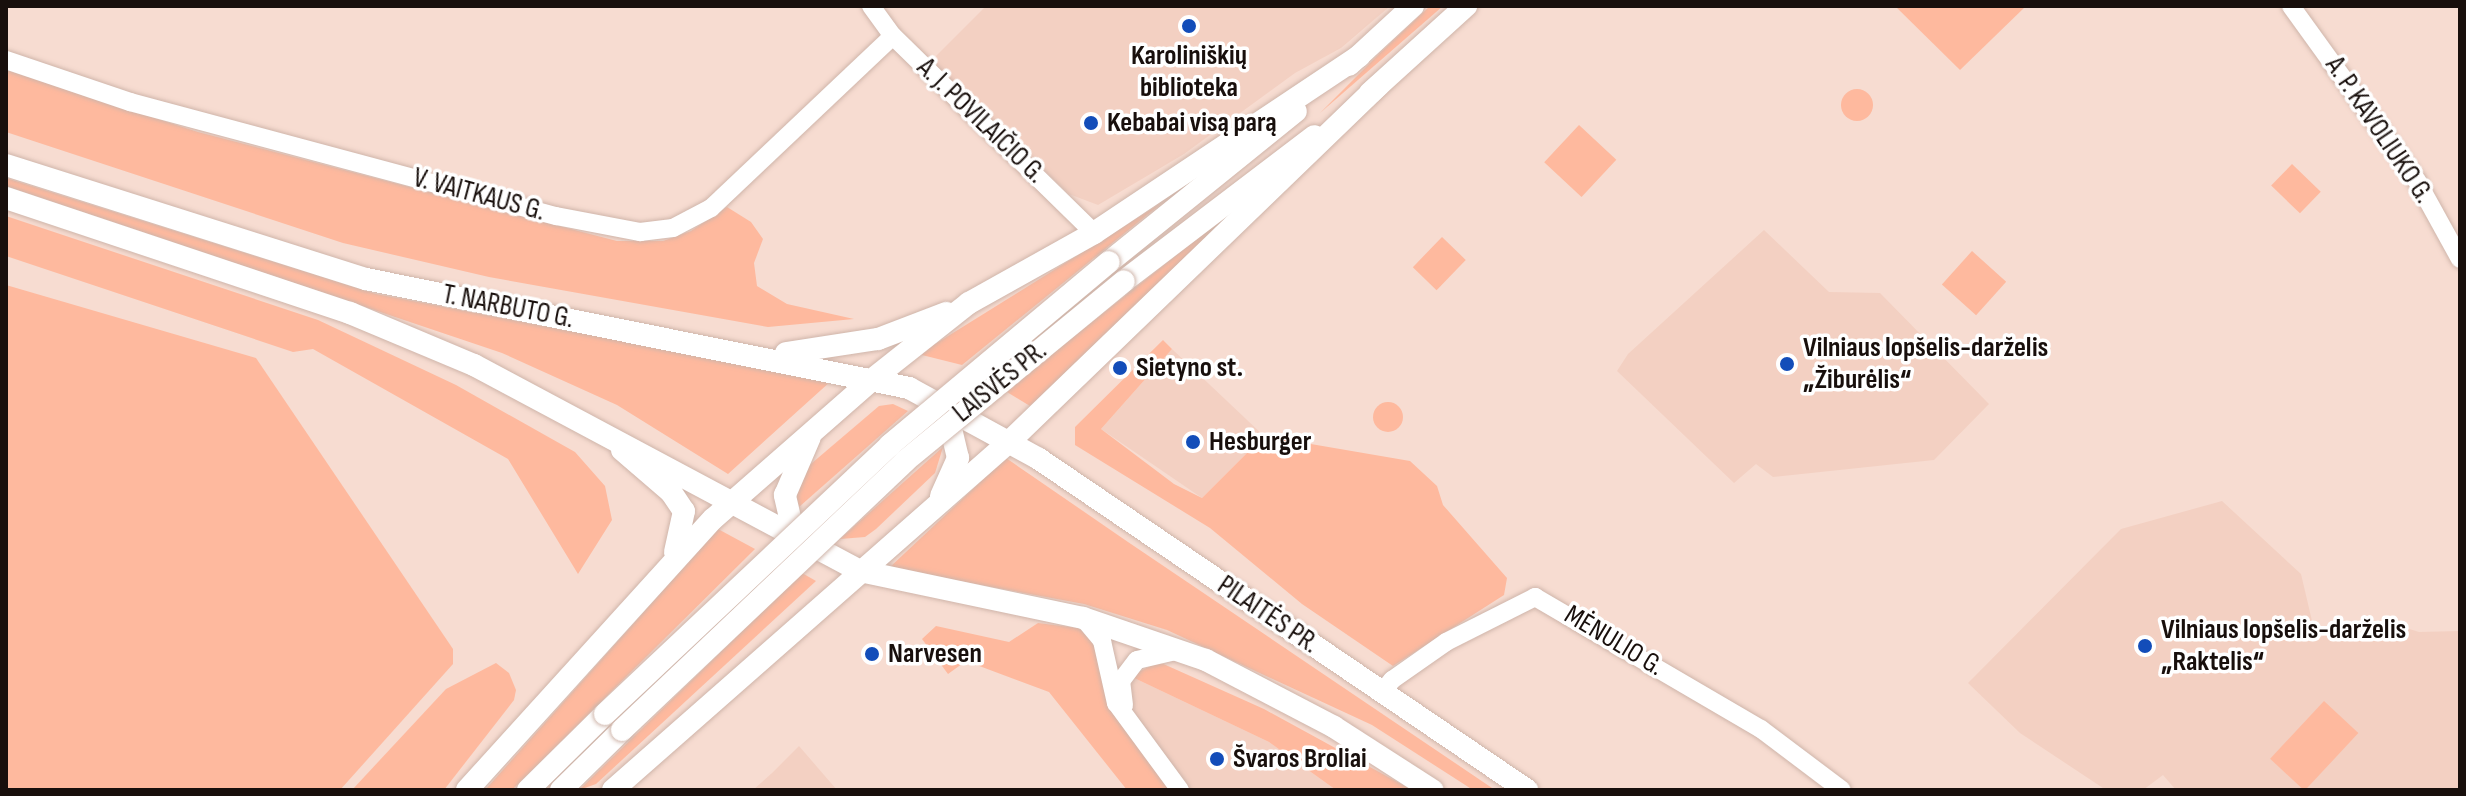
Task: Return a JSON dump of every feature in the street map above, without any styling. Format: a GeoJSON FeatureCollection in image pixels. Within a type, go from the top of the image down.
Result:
{"type":"FeatureCollection","features":[{"type":"Feature","properties":{"kind":"main road","name":"LAISVĖS PR."},"geometry":{"type":"LineString","coordinates":[[528,790],[890,445],[1359,56],[1413,6]]}},
{"type":"Feature","properties":{"kind":"main road","name":"LAISVĖS PR."},"geometry":{"type":"LineString","coordinates":[[561,790],[905,461],[1124,281],[1379,85],[1466,6]]}},
{"type":"Feature","properties":{"kind":"main road","name":"LAISVĖS PR."},"geometry":{"type":"LineString","coordinates":[[467,790],[669,564],[730,502],[874,378],[969,303],[1094,233],[1359,56]]}},
{"type":"Feature","properties":{"kind":"main road"},"geometry":{"type":"LineString","coordinates":[[613,790],[1009,442],[1379,85]]}},
{"type":"Feature","properties":{"kind":"main road","name":"T. NARBUTO G."},"geometry":{"type":"LineString","coordinates":[[6,165],[366,279],[874,378],[946,407],[1009,442]]}},
{"type":"Feature","properties":{"kind":"main road","name":"T. NARBUTO G."},"geometry":{"type":"LineString","coordinates":[[6,198],[350,313],[474,365],[587,422],[860,571]]}},
{"type":"Feature","properties":{"kind":"main road"},"geometry":{"type":"LineString","coordinates":[[753,353],[795,353],[878,339],[969,303]]}},
{"type":"Feature","properties":{"kind":"main road"},"geometry":{"type":"LineString","coordinates":[[936,505],[958,458],[946,407]]}},
{"type":"Feature","properties":{"kind":"main road"},"geometry":{"type":"LineString","coordinates":[[587,422],[680,504],[684,526],[669,564]]}},
{"type":"Feature","properties":{"kind":"main road"},"geometry":{"type":"LineString","coordinates":[[816,426],[785,495],[791,522],[821,552]]}},
{"type":"Feature","properties":{"kind":"main road","name":"PILAITĖS PR."},"geometry":{"type":"LineString","coordinates":[[1009,442],[1382,692],[1507,783],[1527,790]]}},
{"type":"Feature","properties":{"kind":"main road"},"geometry":{"type":"LineString","coordinates":[[860,571],[1083,618],[1181,650],[1302,708],[1432,790]]}},
{"type":"Feature","properties":{"kind":"street","name":"A. J. POVILAIČIO G."},"geometry":{"type":"LineString","coordinates":[[871,6],[893,36],[1094,233]]}},
{"type":"Feature","properties":{"kind":"street","name":"A. P. KAVOLIUKO G."},"geometry":{"type":"LineString","coordinates":[[2291,6],[2417,181],[2460,259]]}},
{"type":"Feature","properties":{"kind":"street","name":"V. VAITKAUS G."},"geometry":{"type":"LineString","coordinates":[[6,60],[130,102],[556,216],[617,230],[656,231],[711,208],[893,36]]}},
{"type":"Feature","properties":{"kind":"street","name":"MĖNULIO G."},"geometry":{"type":"LineString","coordinates":[[1382,692],[1392,680],[1446,642],[1535,597],[1770,734],[1842,790]]}},
{"type":"Feature","properties":{"kind":"street"},"geometry":{"type":"LineString","coordinates":[[1083,618],[1102,641],[1110,692],[1180,790]]}},
{"type":"Feature","properties":{"kind":"street"},"geometry":{"type":"LineString","coordinates":[[1130,723],[1121,689],[1126,671],[1149,656],[1181,650]]}},
{"type":"Feature","properties":{"kind":"shaded area"},"geometry":{"type":"Polygon","coordinates":[[[986,6],[1389,7],[1341,48],[1295,73],[1184,154],[1098,205],[1069,194],[931,61],[986,6]]]}},
{"type":"Feature","properties":{"kind":"shaded area"},"geometry":{"type":"Polygon","coordinates":[[[1430,6],[1443,6],[1320,113],[1380,53],[1430,6]]]}},
{"type":"Feature","properties":{"kind":"shaded area"},"geometry":{"type":"Polygon","coordinates":[[[1895,6],[2026,6],[1960,70],[1895,6]]]}},
{"type":"Feature","properties":{"kind":"shaded area"},"geometry":{"type":"Polygon","coordinates":[[[6,70],[198,132],[617,241],[663,241],[691,231],[727,207],[751,222],[763,239],[754,263],[757,286],[787,304],[854,319],[768,327],[489,277],[343,243],[6,132],[6,70]]]}},
{"type":"Feature","properties":{"kind":"shaded area"},"geometry":{"type":"Polygon","coordinates":[[[1857,89],[1868,94],[1873,105],[1868,116],[1857,121],[1846,116],[1841,105],[1846,94],[1857,89]]]}},
{"type":"Feature","properties":{"kind":"shaded area"},"geometry":{"type":"Polygon","coordinates":[[[1579,125],[1616,160],[1582,197],[1544,162],[1579,125]]]}},
{"type":"Feature","properties":{"kind":"shaded area"},"geometry":{"type":"Polygon","coordinates":[[[2292,164],[2321,192],[2300,213],[2271,186],[2292,164]]]}},
{"type":"Feature","properties":{"kind":"shaded area"},"geometry":{"type":"Polygon","coordinates":[[[6,178],[376,294],[831,381],[728,474],[617,405],[502,353],[6,186],[6,178]]]}},
{"type":"Feature","properties":{"kind":"shaded area"},"geometry":{"type":"Polygon","coordinates":[[[1265,185],[1030,406],[1007,392],[1068,341],[1265,185]]]}},
{"type":"Feature","properties":{"kind":"shaded area"},"geometry":{"type":"Polygon","coordinates":[[[1163,202],[962,365],[922,355],[924,351],[1163,202]]]}},
{"type":"Feature","properties":{"kind":"shaded area"},"geometry":{"type":"Polygon","coordinates":[[[6,216],[318,320],[456,385],[575,452],[605,486],[612,520],[578,574],[508,459],[313,349],[293,352],[6,256],[6,216]]]}},
{"type":"Feature","properties":{"kind":"shaded area","name":"Vilniaus lopšelis-darželis „Žiburėlis“"},"geometry":{"type":"Polygon","coordinates":[[[1764,230],[1829,292],[1880,293],[1989,404],[1934,460],[1773,477],[1756,464],[1734,483],[1617,371],[1628,354],[1764,230]]]}},
{"type":"Feature","properties":{"kind":"shaded area"},"geometry":{"type":"Polygon","coordinates":[[[1442,237],[1466,260],[1437,290],[1413,267],[1442,237]]]}},
{"type":"Feature","properties":{"kind":"shaded area"},"geometry":{"type":"Polygon","coordinates":[[[1972,251],[2006,282],[1976,315],[1942,284],[1972,251]]]}},
{"type":"Feature","properties":{"kind":"shaded area"},"geometry":{"type":"Polygon","coordinates":[[[6,285],[256,358],[453,649],[453,664],[340,790],[6,790],[6,285]]]}},
{"type":"Feature","properties":{"kind":"shaded area"},"geometry":{"type":"Polygon","coordinates":[[[1163,340],[1172,349],[1101,429],[1174,484],[1202,498],[1264,436],[1410,461],[1437,486],[1443,505],[1507,578],[1504,595],[1393,666],[1302,604],[1210,528],[1075,445],[1075,427],[1163,340]]]}},
{"type":"Feature","properties":{"kind":"shaded area"},"geometry":{"type":"Polygon","coordinates":[[[1172,349],[1264,436],[1202,498],[1101,429],[1172,349]]]}},
{"type":"Feature","properties":{"kind":"shaded area"},"geometry":{"type":"Polygon","coordinates":[[[1388,402],[1394,403],[1402,411],[1402,423],[1394,431],[1388,432],[1382,431],[1374,423],[1373,417],[1374,411],[1382,403],[1388,402]]]}},
{"type":"Feature","properties":{"kind":"shaded area"},"geometry":{"type":"Polygon","coordinates":[[[893,404],[908,411],[799,507],[795,490],[805,469],[879,406],[893,404]]]}},
{"type":"Feature","properties":{"kind":"shaded area"},"geometry":{"type":"Polygon","coordinates":[[[943,447],[935,473],[876,529],[865,537],[840,539],[943,447]]]}},
{"type":"Feature","properties":{"kind":"shaded area"},"geometry":{"type":"Polygon","coordinates":[[[1006,458],[1495,790],[1473,790],[1372,725],[1167,630],[1084,604],[889,568],[1006,458]]]}},
{"type":"Feature","properties":{"kind":"shaded area","name":"Vilniaus lopšelis-darželis „Raktelis“"},"geometry":{"type":"Polygon","coordinates":[[[2222,501],[2301,574],[2316,638],[2381,620],[2419,632],[2460,631],[2460,790],[2176,790],[2163,775],[2143,790],[2106,790],[2020,733],[1968,683],[2121,529],[2222,501]]]}},
{"type":"Feature","properties":{"kind":"shaded area"},"geometry":{"type":"Polygon","coordinates":[[[718,529],[755,549],[512,790],[485,790],[718,529]]]}},
{"type":"Feature","properties":{"kind":"shaded area"},"geometry":{"type":"Polygon","coordinates":[[[802,573],[816,581],[596,784],[579,790],[802,573]]]}},
{"type":"Feature","properties":{"kind":"shaded area"},"geometry":{"type":"Polygon","coordinates":[[[1038,623],[1078,628],[1093,638],[1112,707],[1169,790],[1127,790],[1049,692],[966,661],[948,674],[922,639],[936,626],[1009,642],[1038,623]]]}},
{"type":"Feature","properties":{"kind":"shaded area"},"geometry":{"type":"Polygon","coordinates":[[[1159,662],[1264,709],[1412,790],[1336,790],[1269,742],[1130,676],[1159,662]]]}},
{"type":"Feature","properties":{"kind":"shaded area"},"geometry":{"type":"Polygon","coordinates":[[[496,663],[509,673],[516,690],[514,700],[444,790],[352,790],[446,689],[496,663]]]}},
{"type":"Feature","properties":{"kind":"shaded area"},"geometry":{"type":"Polygon","coordinates":[[[1130,676],[1269,742],[1336,790],[1189,790],[1129,705],[1130,676]]]}},
{"type":"Feature","properties":{"kind":"shaded area"},"geometry":{"type":"Polygon","coordinates":[[[2324,701],[2358,733],[2305,790],[2270,759],[2324,701]]]}},
{"type":"Feature","properties":{"kind":"shaded area"},"geometry":{"type":"Polygon","coordinates":[[[799,746],[837,790],[753,790],[772,773],[799,746]]]}},
{"type":"Feature","properties":{"kind":"place","name":"Karoliniškių biblioteka"},"geometry":{"type":"Point","coordinates":[1189,26]}},
{"type":"Feature","properties":{"kind":"place","name":"Kebabai visą parą"},"geometry":{"type":"Point","coordinates":[1091,123]}},
{"type":"Feature","properties":{"kind":"place","name":"Vilniaus lopšelis-darželis „Žiburėlis“"},"geometry":{"type":"Point","coordinates":[1787,364]}},
{"type":"Feature","properties":{"kind":"place","name":"Sietyno st."},"geometry":{"type":"Point","coordinates":[1120,368]}},
{"type":"Feature","properties":{"kind":"place","name":"Hesburger"},"geometry":{"type":"Point","coordinates":[1193,442]}},
{"type":"Feature","properties":{"kind":"place","name":"Vilniaus lopšelis-darželis „Raktelis“"},"geometry":{"type":"Point","coordinates":[2145,646]}},
{"type":"Feature","properties":{"kind":"place","name":"Narvesen"},"geometry":{"type":"Point","coordinates":[872,654]}},
{"type":"Feature","properties":{"kind":"place","name":"Švaros Broliai"},"geometry":{"type":"Point","coordinates":[1217,759]}}]}
